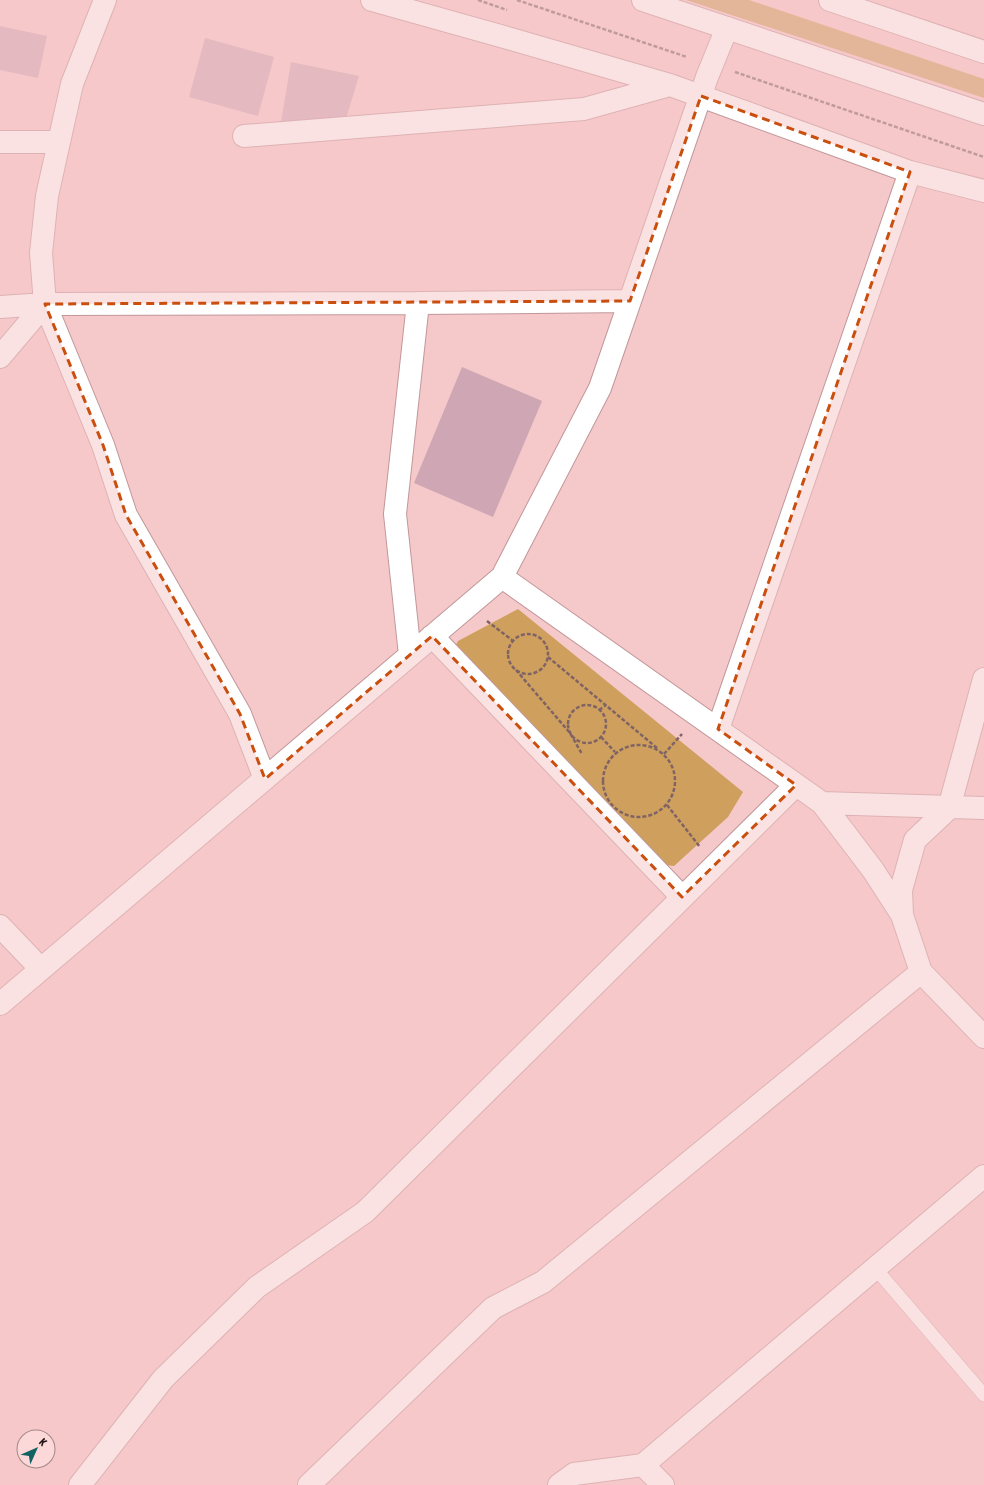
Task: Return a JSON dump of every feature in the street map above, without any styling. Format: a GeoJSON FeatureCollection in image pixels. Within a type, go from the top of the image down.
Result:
{"type":"FeatureCollection","features":[{"type":"Feature","properties":{"kind":"street"},"geometry":{"type":"LineString","coordinates":[[105,0],[72,84],[47,196],[41,253],[45,304],[103,445],[126,515],[240,714],[265,779]]}},
{"type":"Feature","properties":{"kind":"street"},"geometry":{"type":"LineString","coordinates":[[372,0],[670,85],[910,172],[984,191]]}},
{"type":"Feature","properties":{"kind":"street"},"geometry":{"type":"LineString","coordinates":[[643,0],[984,114]]}},
{"type":"Feature","properties":{"kind":"street"},"geometry":{"type":"LineString","coordinates":[[830,0],[984,52]]}},
{"type":"Feature","properties":{"kind":"street"},"geometry":{"type":"LineString","coordinates":[[0,1004],[502,576],[600,388],[701,96],[727,28]]}},
{"type":"Feature","properties":{"kind":"street"},"geometry":{"type":"LineString","coordinates":[[244,136],[584,109],[670,85]]}},
{"type":"Feature","properties":{"kind":"street"},"geometry":{"type":"LineString","coordinates":[[0,142],[59,142]]}},
{"type":"Feature","properties":{"kind":"street"},"geometry":{"type":"LineString","coordinates":[[718,729],[910,172]]}},
{"type":"Feature","properties":{"kind":"street"},"geometry":{"type":"LineString","coordinates":[[0,307],[45,304],[630,301]]}},
{"type":"Feature","properties":{"kind":"street"},"geometry":{"type":"LineString","coordinates":[[410,655],[395,514],[418,303]]}},
{"type":"Feature","properties":{"kind":"street"},"geometry":{"type":"LineString","coordinates":[[0,358],[45,304]]}},
{"type":"Feature","properties":{"kind":"street"},"geometry":{"type":"LineString","coordinates":[[502,576],[822,803],[873,870],[902,915],[921,972],[984,1037]]}},
{"type":"Feature","properties":{"kind":"street"},"geometry":{"type":"LineString","coordinates":[[432,636],[682,898]]}},
{"type":"Feature","properties":{"kind":"street"},"geometry":{"type":"LineString","coordinates":[[902,915],[901,890],[915,840],[949,808],[984,679]]}},
{"type":"Feature","properties":{"kind":"street"},"geometry":{"type":"LineString","coordinates":[[80,1485],[163,1379],[257,1287],[365,1212],[796,785]]}},
{"type":"Feature","properties":{"kind":"street"},"geometry":{"type":"LineString","coordinates":[[822,803],[984,808]]}},
{"type":"Feature","properties":{"kind":"street"},"geometry":{"type":"LineString","coordinates":[[0,926],[41,969]]}},
{"type":"Feature","properties":{"kind":"street"},"geometry":{"type":"LineString","coordinates":[[309,1485],[493,1308],[543,1282],[921,972]]}},
{"type":"Feature","properties":{"kind":"street"},"geometry":{"type":"LineString","coordinates":[[559,1485],[574,1474],[643,1465],[984,1176]]}},
{"type":"Feature","properties":{"kind":"street"},"geometry":{"type":"LineString","coordinates":[[643,1465],[664,1485]]}},
{"type":"Feature","properties":{"kind":"lane"},"geometry":{"type":"LineString","coordinates":[[875,1268],[984,1395]]}},
{"type":"Feature","properties":{"kind":"path"},"geometry":{"type":"LineString","coordinates":[[517,0],[687,57]]}},
{"type":"Feature","properties":{"kind":"path"},"geometry":{"type":"LineString","coordinates":[[731,71],[984,157]]}},
{"type":"Feature","properties":{"kind":"path"},"geometry":{"type":"LineString","coordinates":[[468,606],[512,640]]}},
{"type":"Feature","properties":{"kind":"path"},"geometry":{"type":"LineString","coordinates":[[516,670],[522,673],[535,673],[542,669],[546,664],[548,657],[546,644],[536,635],[523,634],[512,640],[509,646],[508,659],[511,665],[570,733],[578,741],[584,743],[596,741],[601,737],[605,726],[603,714],[593,707],[580,707],[575,710],[568,720],[570,733],[584,758]]}},
{"type":"Feature","properties":{"kind":"path"},"geometry":{"type":"LineString","coordinates":[[548,657],[661,751],[669,760],[674,771],[676,783],[673,794],[667,805],[658,812],[646,817],[634,817],[623,814],[613,806],[599,784]]}},
{"type":"Feature","properties":{"kind":"path"},"geometry":{"type":"LineString","coordinates":[[598,710],[606,705]]}},
{"type":"Feature","properties":{"kind":"path"},"geometry":{"type":"LineString","coordinates":[[601,737],[615,752]]}},
{"type":"Feature","properties":{"kind":"path"},"geometry":{"type":"LineString","coordinates":[[606,796],[602,785],[603,773],[608,761],[615,752],[626,746],[638,744],[650,746],[661,751]]}},
{"type":"Feature","properties":{"kind":"path"},"geometry":{"type":"LineString","coordinates":[[667,805],[715,865]]}},
{"type":"Feature","properties":{"kind":"highlighted area"},"geometry":{"type":"Polygon","coordinates":[[[701,96],[910,172],[718,729],[796,785],[682,897],[432,636],[265,779],[240,714],[126,515],[103,445],[45,304],[630,301],[701,96]]]}},
{"type":"Feature","properties":{"kind":"shaded area"},"geometry":{"type":"Polygon","coordinates":[[[686,0],[749,0],[984,79],[984,98],[686,0]]]}},
{"type":"Feature","properties":{"kind":"shaded area"},"geometry":{"type":"Polygon","coordinates":[[[518,609],[743,792],[728,817],[674,866],[656,864],[450,656],[458,641],[518,609]]]}},
{"type":"Feature","properties":{"kind":"building"},"geometry":{"type":"Polygon","coordinates":[[[0,26],[47,36],[38,78],[0,70],[0,26]]]}},
{"type":"Feature","properties":{"kind":"building"},"geometry":{"type":"Polygon","coordinates":[[[205,38],[274,57],[258,116],[189,97],[205,38]]]}},
{"type":"Feature","properties":{"kind":"building"},"geometry":{"type":"Polygon","coordinates":[[[291,62],[359,76],[344,125],[281,122],[291,62]]]}},
{"type":"Feature","properties":{"kind":"building"},"geometry":{"type":"Polygon","coordinates":[[[462,367],[542,401],[493,517],[414,483],[462,367]]]}}]}
